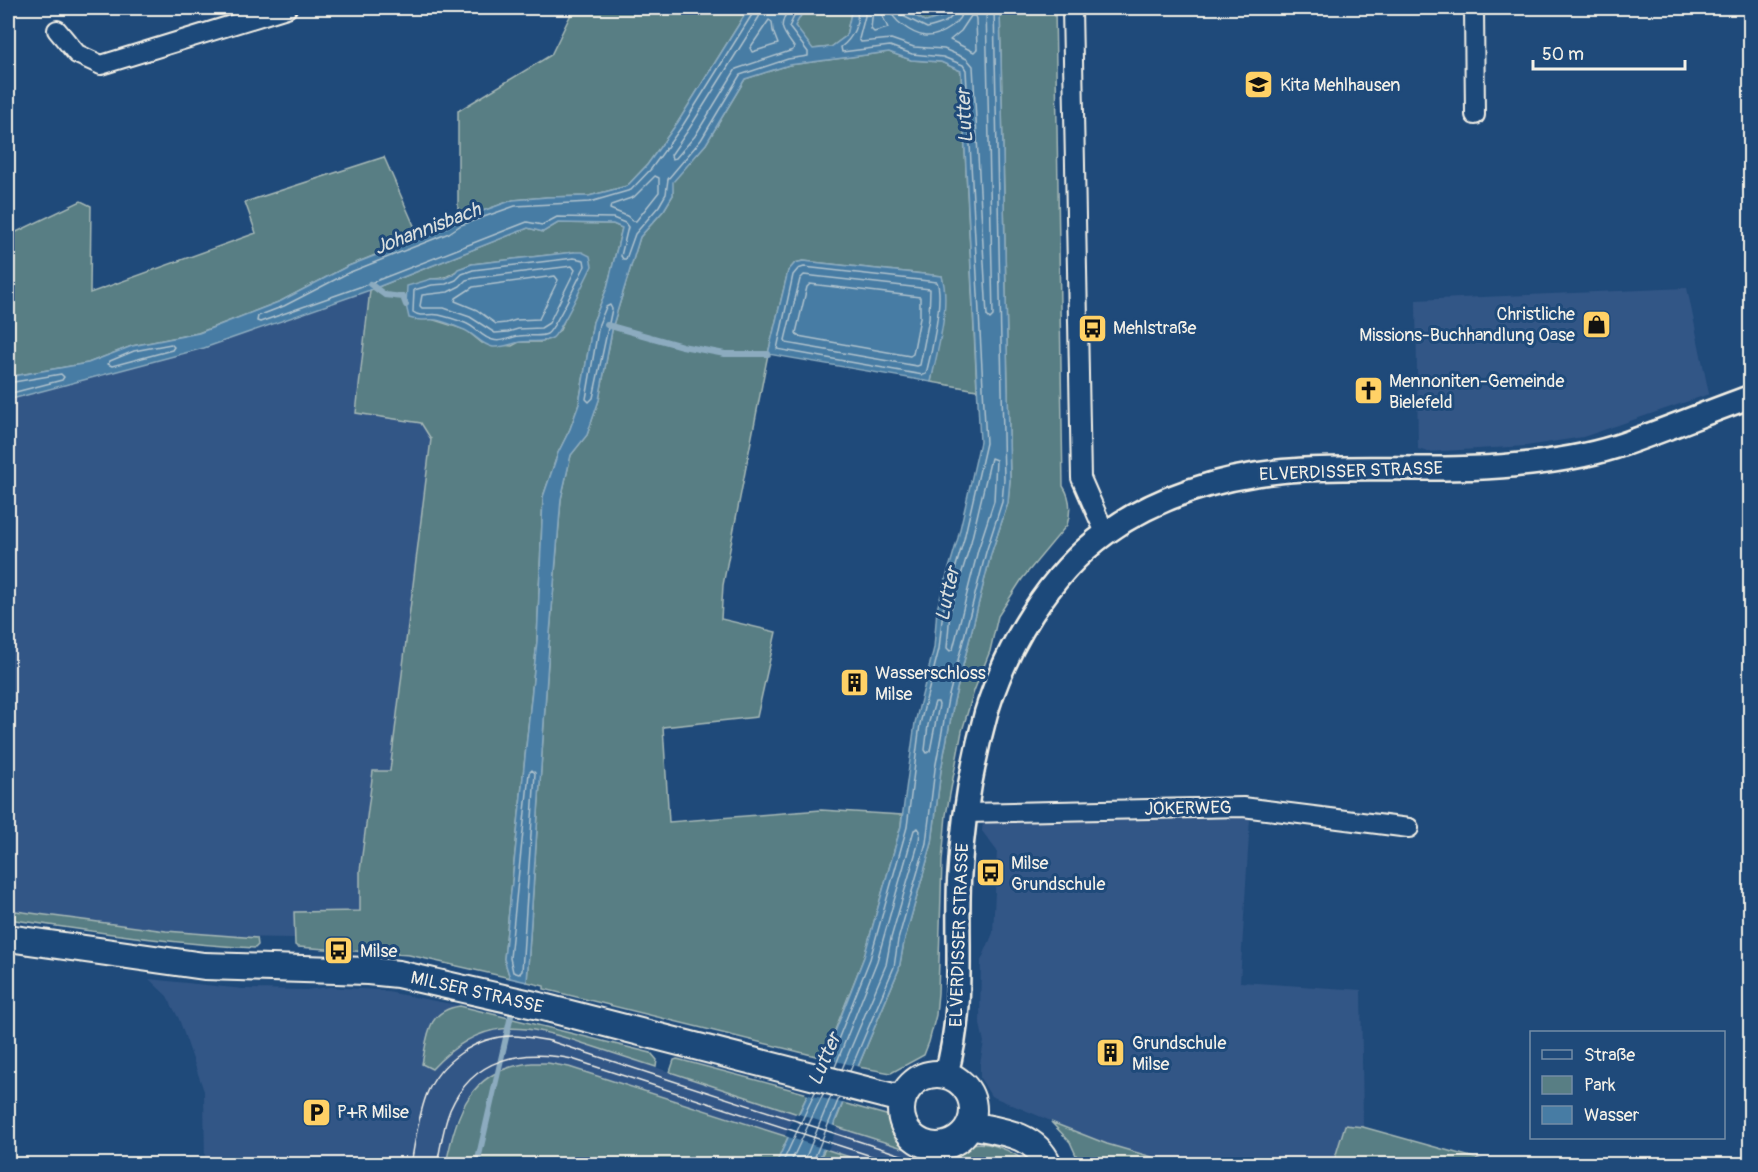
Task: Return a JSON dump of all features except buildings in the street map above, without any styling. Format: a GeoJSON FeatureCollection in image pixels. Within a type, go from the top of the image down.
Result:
{"type":"FeatureCollection","features":[{"type":"Feature","properties":{"kind":"main road","name":"MILSER STRASSE"},"geometry":{"type":"LineString","coordinates":[[8,938],[204,966],[360,970],[398,974],[539,1006],[791,1072],[889,1095]]}},
{"type":"Feature","properties":{"kind":"main road"},"geometry":{"type":"LineString","coordinates":[[934,1074],[946,1075],[959,1081],[967,1090],[973,1108],[970,1125],[964,1136],[955,1142],[944,1146],[928,1145],[907,1133],[900,1110],[889,1095],[934,1074]]}},
{"type":"Feature","properties":{"kind":"main road"},"geometry":{"type":"LineString","coordinates":[[970,1125],[1027,1140],[1041,1150],[1048,1164]]}},
{"type":"Feature","properties":{"kind":"street"},"geometry":{"type":"LineString","coordinates":[[57,30],[77,54],[100,65],[287,8]]}},
{"type":"Feature","properties":{"kind":"street"},"geometry":{"type":"LineString","coordinates":[[1072,8],[1081,478],[1105,533]]}},
{"type":"Feature","properties":{"kind":"street"},"geometry":{"type":"LineString","coordinates":[[1474,8],[1475,115]]}},
{"type":"Feature","properties":{"kind":"street","name":"ELVERDISSER STRASSE"},"geometry":{"type":"LineString","coordinates":[[946,1075],[955,1041],[958,1017],[959,879],[966,813],[972,773],[987,711],[1010,651],[1046,593],[1065,571],[1105,533],[1160,502],[1230,479],[1285,471],[1479,467],[1544,462],[1612,448],[1750,397]]}},
{"type":"Feature","properties":{"kind":"street","name":"JOKERWEG"},"geometry":{"type":"LineString","coordinates":[[966,813],[1243,807],[1409,828]]}},
{"type":"Feature","properties":{"kind":"shaded area"},"geometry":{"type":"Polygon","coordinates":[[[1687,288],[1709,394],[1583,437],[1526,446],[1428,452],[1418,449],[1416,300],[1687,288]]]}},
{"type":"Feature","properties":{"kind":"shaded area"},"geometry":{"type":"Polygon","coordinates":[[[370,290],[356,413],[421,423],[431,439],[390,771],[373,771],[360,871],[360,912],[295,912],[295,938],[234,937],[166,931],[8,910],[8,400],[204,348],[370,290]]]}},
{"type":"Feature","properties":{"kind":"shaded area"},"geometry":{"type":"Polygon","coordinates":[[[1250,818],[1240,982],[1361,990],[1363,1127],[1345,1125],[1333,1164],[1176,1164],[1106,1144],[991,1096],[980,1078],[984,1042],[980,1024],[981,961],[993,933],[997,851],[982,831],[983,823],[1250,818]]]}},
{"type":"Feature","properties":{"kind":"shaded area"},"geometry":{"type":"Polygon","coordinates":[[[149,979],[243,989],[306,990],[330,987],[377,990],[467,1007],[460,1006],[446,1010],[432,1068],[460,1043],[480,1033],[502,1029],[532,1029],[554,1034],[798,1114],[788,1137],[569,1067],[532,1063],[507,1068],[489,1078],[475,1090],[459,1112],[453,1128],[446,1164],[205,1164],[204,1091],[179,1019],[167,996],[149,979]]]}},
{"type":"Feature","properties":{"kind":"shaded area"},"geometry":{"type":"Polygon","coordinates":[[[834,1126],[953,1164],[871,1164],[846,1157],[825,1149],[834,1126]]]}},
{"type":"Feature","properties":{"kind":"green space"},"geometry":{"type":"Polygon","coordinates":[[[574,8],[749,8],[678,122],[647,165],[627,186],[589,196],[513,200],[458,220],[458,111],[551,55],[574,8]]]}},
{"type":"Feature","properties":{"kind":"green space"},"geometry":{"type":"Polygon","coordinates":[[[805,8],[849,8],[851,13],[846,36],[831,47],[812,49],[795,26],[805,8]]]}},
{"type":"Feature","properties":{"kind":"green space"},"geometry":{"type":"Polygon","coordinates":[[[901,8],[951,8],[945,16],[926,22],[901,8]]]}},
{"type":"Feature","properties":{"kind":"green space"},"geometry":{"type":"Polygon","coordinates":[[[1000,8],[1055,8],[1063,486],[1069,500],[1069,515],[1067,525],[1022,579],[998,616],[990,651],[974,691],[962,731],[946,815],[936,1015],[924,1055],[891,1073],[858,1067],[899,969],[904,942],[932,843],[941,770],[954,701],[991,554],[1008,503],[1010,480],[1000,8]]]}},
{"type":"Feature","properties":{"kind":"green space"},"geometry":{"type":"Polygon","coordinates":[[[889,52],[911,60],[941,62],[961,71],[977,390],[931,382],[942,321],[942,276],[803,261],[795,263],[788,271],[768,354],[723,585],[721,619],[776,632],[757,717],[663,727],[669,822],[821,810],[902,815],[901,826],[864,957],[824,1058],[544,989],[544,986],[527,982],[561,499],[571,455],[587,435],[599,400],[613,325],[640,237],[664,210],[673,195],[672,182],[706,144],[745,79],[789,65],[889,52]]]}},
{"type":"Feature","properties":{"kind":"green space"},"geometry":{"type":"Polygon","coordinates":[[[384,157],[419,237],[346,267],[281,301],[198,333],[132,346],[88,363],[8,377],[8,236],[81,201],[91,206],[90,293],[256,233],[245,202],[384,157]]]}},
{"type":"Feature","properties":{"kind":"green space"},"geometry":{"type":"Polygon","coordinates":[[[558,223],[613,224],[622,228],[607,288],[593,322],[579,404],[558,453],[543,497],[537,641],[504,959],[510,978],[409,955],[298,947],[295,945],[294,912],[360,911],[360,871],[373,771],[390,771],[431,439],[421,423],[356,413],[370,290],[528,228],[543,232],[558,223]],[[574,252],[472,264],[444,277],[431,279],[434,320],[466,330],[482,343],[512,346],[519,342],[543,342],[560,330],[573,300],[574,252]]]}},
{"type":"Feature","properties":{"kind":"green space"},"geometry":{"type":"Polygon","coordinates":[[[8,910],[166,931],[257,938],[258,945],[255,948],[224,946],[100,932],[8,919],[8,910]]]}},
{"type":"Feature","properties":{"kind":"green space"},"geometry":{"type":"Polygon","coordinates":[[[460,1006],[651,1053],[657,1060],[656,1067],[562,1037],[522,1029],[485,1032],[450,1052],[432,1069],[422,1064],[430,1026],[441,1013],[460,1006]]]}},
{"type":"Feature","properties":{"kind":"green space"},"geometry":{"type":"Polygon","coordinates":[[[674,1060],[808,1094],[798,1114],[670,1072],[674,1060]]]}},
{"type":"Feature","properties":{"kind":"green space"},"geometry":{"type":"Polygon","coordinates":[[[532,1063],[569,1067],[788,1137],[776,1164],[446,1164],[455,1127],[462,1110],[480,1084],[494,1074],[511,1067],[532,1063]]]}},
{"type":"Feature","properties":{"kind":"green space"},"geometry":{"type":"Polygon","coordinates":[[[843,1103],[886,1115],[907,1144],[919,1152],[933,1155],[968,1145],[992,1145],[1008,1151],[1027,1164],[953,1164],[834,1126],[843,1103]]]}},
{"type":"Feature","properties":{"kind":"green space"},"geometry":{"type":"Polygon","coordinates":[[[1051,1122],[1107,1144],[1176,1164],[1080,1164],[1070,1142],[1051,1122]]]}},
{"type":"Feature","properties":{"kind":"green space"},"geometry":{"type":"Polygon","coordinates":[[[1345,1125],[1363,1127],[1496,1164],[1333,1164],[1345,1125]]]}},
{"type":"Feature","properties":{"kind":"green space"},"geometry":{"type":"Polygon","coordinates":[[[825,1149],[871,1164],[817,1164],[825,1149]]]}},
{"type":"Feature","properties":{"kind":"water","name":"Lutter"},"geometry":{"type":"Polygon","coordinates":[[[749,8],[805,8],[795,26],[813,49],[831,47],[846,36],[851,13],[849,8],[901,8],[926,22],[945,16],[951,8],[1000,8],[1010,480],[1008,503],[991,554],[954,701],[941,770],[932,843],[904,942],[899,969],[817,1164],[776,1164],[828,1050],[864,957],[901,826],[915,723],[934,648],[937,609],[958,538],[980,442],[961,71],[941,62],[911,60],[889,52],[789,65],[745,79],[706,144],[673,182],[673,195],[664,210],[640,237],[613,325],[599,400],[587,435],[571,455],[561,499],[527,982],[510,978],[504,959],[537,641],[543,497],[558,453],[579,404],[593,322],[607,288],[622,228],[613,224],[558,223],[543,232],[528,228],[370,290],[204,348],[8,400],[8,377],[88,363],[132,346],[199,333],[281,301],[346,267],[447,227],[458,220],[513,200],[589,196],[627,186],[647,165],[678,122],[749,8]]]}},
{"type":"Feature","properties":{"kind":"water"},"geometry":{"type":"Polygon","coordinates":[[[582,252],[590,256],[592,266],[560,327],[548,340],[493,347],[446,322],[409,318],[406,305],[407,286],[431,279],[444,279],[453,275],[458,269],[472,264],[582,252]]]}},
{"type":"Feature","properties":{"kind":"water"},"geometry":{"type":"Polygon","coordinates":[[[803,261],[942,276],[944,315],[931,382],[768,354],[788,271],[795,263],[803,261]]]}},
{"type":"Feature","properties":{"kind":"pier"},"geometry":{"type":"Polygon","coordinates":[[[822,1058],[861,1067],[846,1104],[805,1094],[822,1058]]]}},
{"type":"Feature","properties":{"kind":"pier"},"geometry":{"type":"Polygon","coordinates":[[[796,1113],[837,1127],[828,1150],[785,1136],[796,1113]]]}},
{"type":"Feature","properties":{"kind":"waterway"},"geometry":{"type":"LineString","coordinates":[[370,284],[385,295],[403,297],[406,305]]}},
{"type":"Feature","properties":{"kind":"waterway"},"geometry":{"type":"LineString","coordinates":[[607,325],[682,346],[725,354],[768,354]]}},
{"type":"Feature","properties":{"kind":"waterway"},"geometry":{"type":"LineString","coordinates":[[477,1164],[513,1007]]}},
{"type":"Feature","properties":{"kind":"tram line"},"geometry":{"type":"LineString","coordinates":[[411,1164],[423,1104],[440,1072],[460,1053],[473,1046],[499,1037],[513,1036],[550,1041],[929,1164]]}},
{"type":"Feature","properties":{"kind":"tram line"},"geometry":{"type":"LineString","coordinates":[[437,1164],[450,1110],[460,1092],[472,1078],[501,1061],[535,1055],[572,1059],[896,1164]]}},
{"type":"Feature","properties":{"kind":"place","name":"Kita Mehlhausen"},"geometry":{"type":"Point","coordinates":[1259,85]}},
{"type":"Feature","properties":{"kind":"place","name":"Christliche Missions-Buchhandlung Oase"},"geometry":{"type":"Point","coordinates":[1596,324]}},
{"type":"Feature","properties":{"kind":"place","name":"Mehlstraße"},"geometry":{"type":"Point","coordinates":[1092,328]}},
{"type":"Feature","properties":{"kind":"place","name":"Mennoniten-Gemeinde Bielefeld"},"geometry":{"type":"Point","coordinates":[1368,391]}},
{"type":"Feature","properties":{"kind":"place","name":"Wasserschloss Milse"},"geometry":{"type":"Point","coordinates":[854,683]}},
{"type":"Feature","properties":{"kind":"place","name":"Milse Grundschule"},"geometry":{"type":"Point","coordinates":[990,873]}},
{"type":"Feature","properties":{"kind":"place","name":"Milse"},"geometry":{"type":"Point","coordinates":[339,951]}},
{"type":"Feature","properties":{"kind":"place","name":"Grundschule Milse"},"geometry":{"type":"Point","coordinates":[1111,1053]}},
{"type":"Feature","properties":{"kind":"place","name":"P+R Milse"},"geometry":{"type":"Point","coordinates":[316,1112]}},
{"type":"Feature","properties":{"kind":"water label","name":"Johannisbach"},"geometry":{"type":"Point","coordinates":[427,228]}}]}
